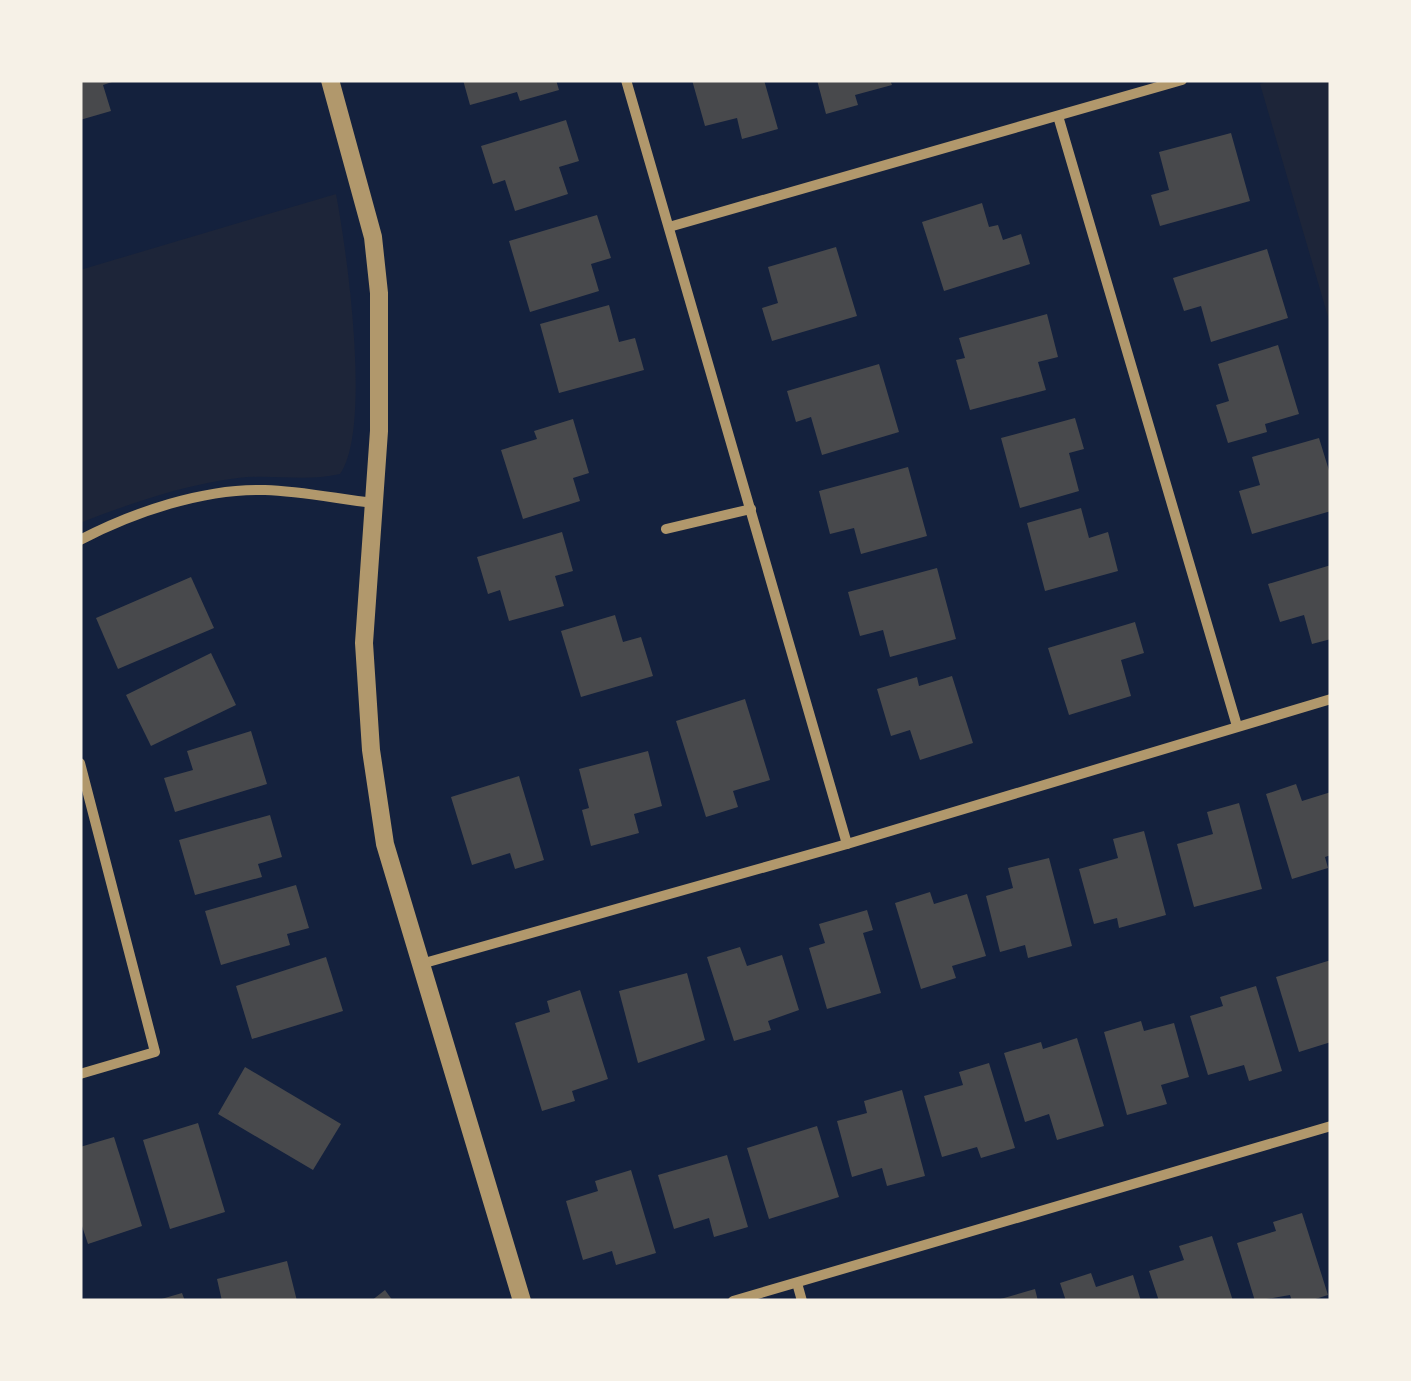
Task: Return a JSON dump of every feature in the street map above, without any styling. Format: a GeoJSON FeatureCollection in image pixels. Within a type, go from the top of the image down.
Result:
{"type":"FeatureCollection","features":[{"type":"Feature","properties":{"kind":"street"},"geometry":{"type":"LineString","coordinates":[[330,80],[373,237],[381,362],[364,643],[371,750],[385,844],[522,1301]]}},
{"type":"Feature","properties":{"kind":"street"},"geometry":{"type":"LineString","coordinates":[[626,80],[847,844]]}},
{"type":"Feature","properties":{"kind":"street"},"geometry":{"type":"LineString","coordinates":[[669,227],[1182,80]]}},
{"type":"Feature","properties":{"kind":"street"},"geometry":{"type":"LineString","coordinates":[[1058,116],[1236,726]]}},
{"type":"Feature","properties":{"kind":"street"},"geometry":{"type":"LineString","coordinates":[[80,540],[124,517],[263,490],[373,503]]}},
{"type":"Feature","properties":{"kind":"street"},"geometry":{"type":"LineString","coordinates":[[666,529],[751,509]]}},
{"type":"Feature","properties":{"kind":"street"},"geometry":{"type":"LineString","coordinates":[[421,964],[847,844],[1331,699]]}},
{"type":"Feature","properties":{"kind":"street"},"geometry":{"type":"LineString","coordinates":[[80,763],[155,1052],[80,1074]]}},
{"type":"Feature","properties":{"kind":"street"},"geometry":{"type":"LineString","coordinates":[[733,1301],[1331,1126]]}},
{"type":"Feature","properties":{"kind":"street"},"geometry":{"type":"LineString","coordinates":[[797,1283],[802,1301]]}},
{"type":"Feature","properties":{"kind":"shaded area"},"geometry":{"type":"Polygon","coordinates":[[[1272,80],[1331,80],[1331,327],[1260,84],[1272,80]]]}},
{"type":"Feature","properties":{"kind":"shaded area"},"geometry":{"type":"Polygon","coordinates":[[[336,194],[351,296],[356,381],[349,451],[340,474],[218,481],[158,496],[80,523],[80,270],[336,194]]]}},
{"type":"Feature","properties":{"kind":"building"},"geometry":{"type":"Polygon","coordinates":[[[80,80],[118,80],[103,85],[111,111],[80,120],[80,80]]]}},
{"type":"Feature","properties":{"kind":"building"},"geometry":{"type":"Polygon","coordinates":[[[463,80],[556,80],[559,90],[520,101],[517,92],[470,105],[463,80]]]}},
{"type":"Feature","properties":{"kind":"building"},"geometry":{"type":"Polygon","coordinates":[[[692,80],[764,80],[778,129],[742,139],[737,118],[705,126],[692,80]]]}},
{"type":"Feature","properties":{"kind":"building"},"geometry":{"type":"Polygon","coordinates":[[[817,80],[890,80],[892,85],[855,95],[858,105],[826,114],[817,80]]]}},
{"type":"Feature","properties":{"kind":"building"},"geometry":{"type":"Polygon","coordinates":[[[566,120],[579,161],[559,167],[568,194],[515,211],[505,180],[493,184],[481,146],[566,120]]]}},
{"type":"Feature","properties":{"kind":"building"},"geometry":{"type":"Polygon","coordinates":[[[1231,133],[1250,201],[1160,226],[1151,195],[1169,190],[1159,152],[1231,133]]]}},
{"type":"Feature","properties":{"kind":"building"},"geometry":{"type":"Polygon","coordinates":[[[982,203],[989,227],[998,225],[1003,240],[1021,234],[1030,264],[944,291],[922,222],[982,203]]]}},
{"type":"Feature","properties":{"kind":"building"},"geometry":{"type":"Polygon","coordinates":[[[597,215],[611,258],[591,264],[599,291],[530,312],[509,241],[597,215]]]}},
{"type":"Feature","properties":{"kind":"building"},"geometry":{"type":"Polygon","coordinates":[[[836,247],[857,316],[772,341],[762,308],[778,303],[768,267],[836,247]]]}},
{"type":"Feature","properties":{"kind":"building"},"geometry":{"type":"Polygon","coordinates":[[[1267,249],[1288,318],[1211,342],[1201,306],[1184,311],[1173,278],[1267,249]]]}},
{"type":"Feature","properties":{"kind":"building"},"geometry":{"type":"Polygon","coordinates":[[[609,305],[619,342],[635,338],[644,370],[559,393],[540,324],[609,305]]]}},
{"type":"Feature","properties":{"kind":"building"},"geometry":{"type":"Polygon","coordinates":[[[1047,314],[1058,357],[1038,362],[1046,390],[970,410],[956,360],[965,358],[959,338],[1047,314]]]}},
{"type":"Feature","properties":{"kind":"building"},"geometry":{"type":"Polygon","coordinates":[[[1278,345],[1299,414],[1265,424],[1267,432],[1228,443],[1216,405],[1229,401],[1218,364],[1278,345]]]}},
{"type":"Feature","properties":{"kind":"building"},"geometry":{"type":"Polygon","coordinates":[[[879,364],[899,432],[822,455],[811,417],[796,422],[787,391],[879,364]]]}},
{"type":"Feature","properties":{"kind":"building"},"geometry":{"type":"Polygon","coordinates":[[[1075,418],[1084,449],[1069,453],[1079,491],[1020,508],[1001,438],[1075,418]]]}},
{"type":"Feature","properties":{"kind":"building"},"geometry":{"type":"Polygon","coordinates":[[[573,419],[589,473],[573,478],[580,501],[523,519],[501,450],[537,439],[534,431],[573,419]]]}},
{"type":"Feature","properties":{"kind":"building"},"geometry":{"type":"Polygon","coordinates":[[[1319,438],[1331,477],[1331,511],[1252,534],[1239,491],[1260,485],[1252,457],[1319,438]]]}},
{"type":"Feature","properties":{"kind":"building"},"geometry":{"type":"Polygon","coordinates":[[[908,467],[927,536],[861,554],[854,528],[830,534],[819,491],[908,467]]]}},
{"type":"Feature","properties":{"kind":"building"},"geometry":{"type":"Polygon","coordinates":[[[1081,508],[1089,538],[1108,532],[1118,571],[1045,591],[1027,523],[1081,508]]]}},
{"type":"Feature","properties":{"kind":"building"},"geometry":{"type":"Polygon","coordinates":[[[562,532],[573,571],[555,576],[564,606],[509,621],[500,590],[488,594],[477,557],[562,532]]]}},
{"type":"Feature","properties":{"kind":"building"},"geometry":{"type":"Polygon","coordinates":[[[1331,565],[1331,639],[1312,644],[1304,615],[1280,622],[1268,584],[1331,565]]]}},
{"type":"Feature","properties":{"kind":"building"},"geometry":{"type":"Polygon","coordinates":[[[937,568],[956,639],[890,657],[883,630],[860,636],[848,592],[937,568]]]}},
{"type":"Feature","properties":{"kind":"building"},"geometry":{"type":"Polygon","coordinates":[[[191,577],[214,628],[118,669],[96,618],[191,577]]]}},
{"type":"Feature","properties":{"kind":"building"},"geometry":{"type":"Polygon","coordinates":[[[615,615],[623,642],[641,637],[653,676],[581,697],[561,631],[615,615]]]}},
{"type":"Feature","properties":{"kind":"building"},"geometry":{"type":"Polygon","coordinates":[[[1135,622],[1144,653],[1121,660],[1131,696],[1069,715],[1048,648],[1135,622]]]}},
{"type":"Feature","properties":{"kind":"building"},"geometry":{"type":"Polygon","coordinates":[[[211,653],[236,705],[151,746],[126,695],[211,653]]]}},
{"type":"Feature","properties":{"kind":"building"},"geometry":{"type":"Polygon","coordinates":[[[952,676],[973,743],[920,760],[910,730],[891,736],[877,689],[917,677],[919,686],[952,676]]]}},
{"type":"Feature","properties":{"kind":"building"},"geometry":{"type":"Polygon","coordinates":[[[745,699],[770,780],[733,791],[738,807],[706,817],[676,721],[745,699]]]}},
{"type":"Feature","properties":{"kind":"building"},"geometry":{"type":"Polygon","coordinates":[[[251,731],[267,784],[175,812],[164,778],[193,770],[187,751],[251,731]]]}},
{"type":"Feature","properties":{"kind":"building"},"geometry":{"type":"Polygon","coordinates":[[[648,751],[662,806],[634,814],[639,833],[591,846],[582,810],[589,808],[579,769],[648,751]]]}},
{"type":"Feature","properties":{"kind":"building"},"geometry":{"type":"Polygon","coordinates":[[[519,776],[544,860],[515,869],[510,853],[472,865],[451,797],[519,776]]]}},
{"type":"Feature","properties":{"kind":"building"},"geometry":{"type":"Polygon","coordinates":[[[1296,784],[1302,801],[1331,792],[1331,855],[1325,857],[1328,868],[1292,879],[1266,794],[1296,784]]]}},
{"type":"Feature","properties":{"kind":"building"},"geometry":{"type":"Polygon","coordinates":[[[1239,803],[1262,889],[1194,907],[1177,844],[1213,834],[1207,812],[1239,803]]]}},
{"type":"Feature","properties":{"kind":"building"},"geometry":{"type":"Polygon","coordinates":[[[270,815],[282,857],[258,864],[262,877],[195,895],[179,840],[270,815]]]}},
{"type":"Feature","properties":{"kind":"building"},"geometry":{"type":"Polygon","coordinates":[[[1144,831],[1166,915],[1119,928],[1117,918],[1094,924],[1079,869],[1118,858],[1113,839],[1144,831]]]}},
{"type":"Feature","properties":{"kind":"building"},"geometry":{"type":"Polygon","coordinates":[[[1049,858],[1072,946],[1028,958],[1025,945],[1000,952],[986,896],[1013,888],[1008,868],[1049,858]]]}},
{"type":"Feature","properties":{"kind":"building"},"geometry":{"type":"Polygon","coordinates":[[[296,885],[309,928],[287,934],[290,945],[221,965],[205,911],[296,885]]]}},
{"type":"Feature","properties":{"kind":"building"},"geometry":{"type":"Polygon","coordinates":[[[930,892],[934,904],[967,894],[986,956],[952,966],[956,978],[921,989],[895,903],[930,892]]]}},
{"type":"Feature","properties":{"kind":"building"},"geometry":{"type":"Polygon","coordinates":[[[867,910],[873,930],[863,933],[881,993],[827,1009],[809,948],[825,943],[819,924],[867,910]]]}},
{"type":"Feature","properties":{"kind":"building"},"geometry":{"type":"Polygon","coordinates":[[[740,947],[747,966],[782,955],[799,1010],[768,1021],[771,1030],[734,1041],[707,957],[740,947]]]}},
{"type":"Feature","properties":{"kind":"building"},"geometry":{"type":"Polygon","coordinates":[[[326,957],[343,1011],[252,1039],[236,986],[326,957]]]}},
{"type":"Feature","properties":{"kind":"building"},"geometry":{"type":"Polygon","coordinates":[[[1331,960],[1331,1042],[1299,1052],[1276,977],[1331,960]]]}},
{"type":"Feature","properties":{"kind":"building"},"geometry":{"type":"Polygon","coordinates":[[[687,973],[705,1040],[638,1063],[619,991],[687,973]]]}},
{"type":"Feature","properties":{"kind":"building"},"geometry":{"type":"Polygon","coordinates":[[[1256,986],[1282,1071],[1249,1081],[1244,1065],[1208,1075],[1190,1016],[1223,1006],[1220,997],[1256,986]]]}},
{"type":"Feature","properties":{"kind":"building"},"geometry":{"type":"Polygon","coordinates":[[[580,990],[608,1079],[572,1091],[575,1101],[542,1111],[515,1023],[550,1012],[547,1001],[580,990]]]}},
{"type":"Feature","properties":{"kind":"building"},"geometry":{"type":"Polygon","coordinates":[[[1141,1021],[1144,1031],[1174,1023],[1189,1077],[1161,1085],[1167,1104],[1127,1115],[1104,1032],[1141,1021]]]}},
{"type":"Feature","properties":{"kind":"building"},"geometry":{"type":"Polygon","coordinates":[[[1077,1038],[1104,1126],[1057,1140],[1049,1114],[1025,1122],[1004,1053],[1041,1042],[1043,1049],[1077,1038]]]}},
{"type":"Feature","properties":{"kind":"building"},"geometry":{"type":"Polygon","coordinates":[[[989,1063],[1015,1148],[981,1158],[977,1147],[942,1157],[924,1096],[963,1085],[959,1072],[989,1063]]]}},
{"type":"Feature","properties":{"kind":"building"},"geometry":{"type":"Polygon","coordinates":[[[245,1067],[341,1124],[313,1170],[218,1114],[245,1067]]]}},
{"type":"Feature","properties":{"kind":"building"},"geometry":{"type":"Polygon","coordinates":[[[902,1090],[925,1176],[887,1186],[882,1168],[852,1177],[837,1121],[867,1113],[864,1101],[902,1090]]]}},
{"type":"Feature","properties":{"kind":"building"},"geometry":{"type":"Polygon","coordinates":[[[198,1123],[225,1212],[170,1229],[143,1140],[198,1123]]]}},
{"type":"Feature","properties":{"kind":"building"},"geometry":{"type":"Polygon","coordinates":[[[817,1126],[839,1197],[769,1219],[747,1148],[817,1126]]]}},
{"type":"Feature","properties":{"kind":"building"},"geometry":{"type":"Polygon","coordinates":[[[114,1137],[142,1226],[88,1244],[80,1220],[80,1147],[114,1137]]]}},
{"type":"Feature","properties":{"kind":"building"},"geometry":{"type":"Polygon","coordinates":[[[727,1155],[748,1227],[714,1237],[709,1218],[674,1229],[658,1175],[727,1155]]]}},
{"type":"Feature","properties":{"kind":"building"},"geometry":{"type":"Polygon","coordinates":[[[631,1170],[656,1253],[616,1265],[612,1251],[583,1260],[566,1201],[598,1191],[595,1181],[631,1170]]]}},
{"type":"Feature","properties":{"kind":"building"},"geometry":{"type":"Polygon","coordinates":[[[1302,1213],[1328,1295],[1309,1301],[1292,1301],[1290,1295],[1255,1301],[1237,1243],[1276,1231],[1273,1222],[1302,1213]]]}},
{"type":"Feature","properties":{"kind":"building"},"geometry":{"type":"Polygon","coordinates":[[[1212,1236],[1233,1301],[1159,1301],[1149,1271],[1184,1260],[1179,1246],[1212,1236]]]}},
{"type":"Feature","properties":{"kind":"building"},"geometry":{"type":"Polygon","coordinates":[[[287,1261],[297,1301],[222,1301],[217,1279],[287,1261]]]}},
{"type":"Feature","properties":{"kind":"building"},"geometry":{"type":"Polygon","coordinates":[[[1091,1273],[1096,1287],[1133,1275],[1141,1301],[1066,1301],[1060,1283],[1091,1273]]]}},
{"type":"Feature","properties":{"kind":"building"},"geometry":{"type":"Polygon","coordinates":[[[1035,1289],[1038,1301],[997,1300],[1035,1289]]]}},
{"type":"Feature","properties":{"kind":"building"},"geometry":{"type":"Polygon","coordinates":[[[385,1290],[393,1301],[371,1301],[385,1290]]]}},
{"type":"Feature","properties":{"kind":"building"},"geometry":{"type":"Polygon","coordinates":[[[182,1293],[185,1301],[158,1301],[158,1300],[182,1293]]]}}]}
